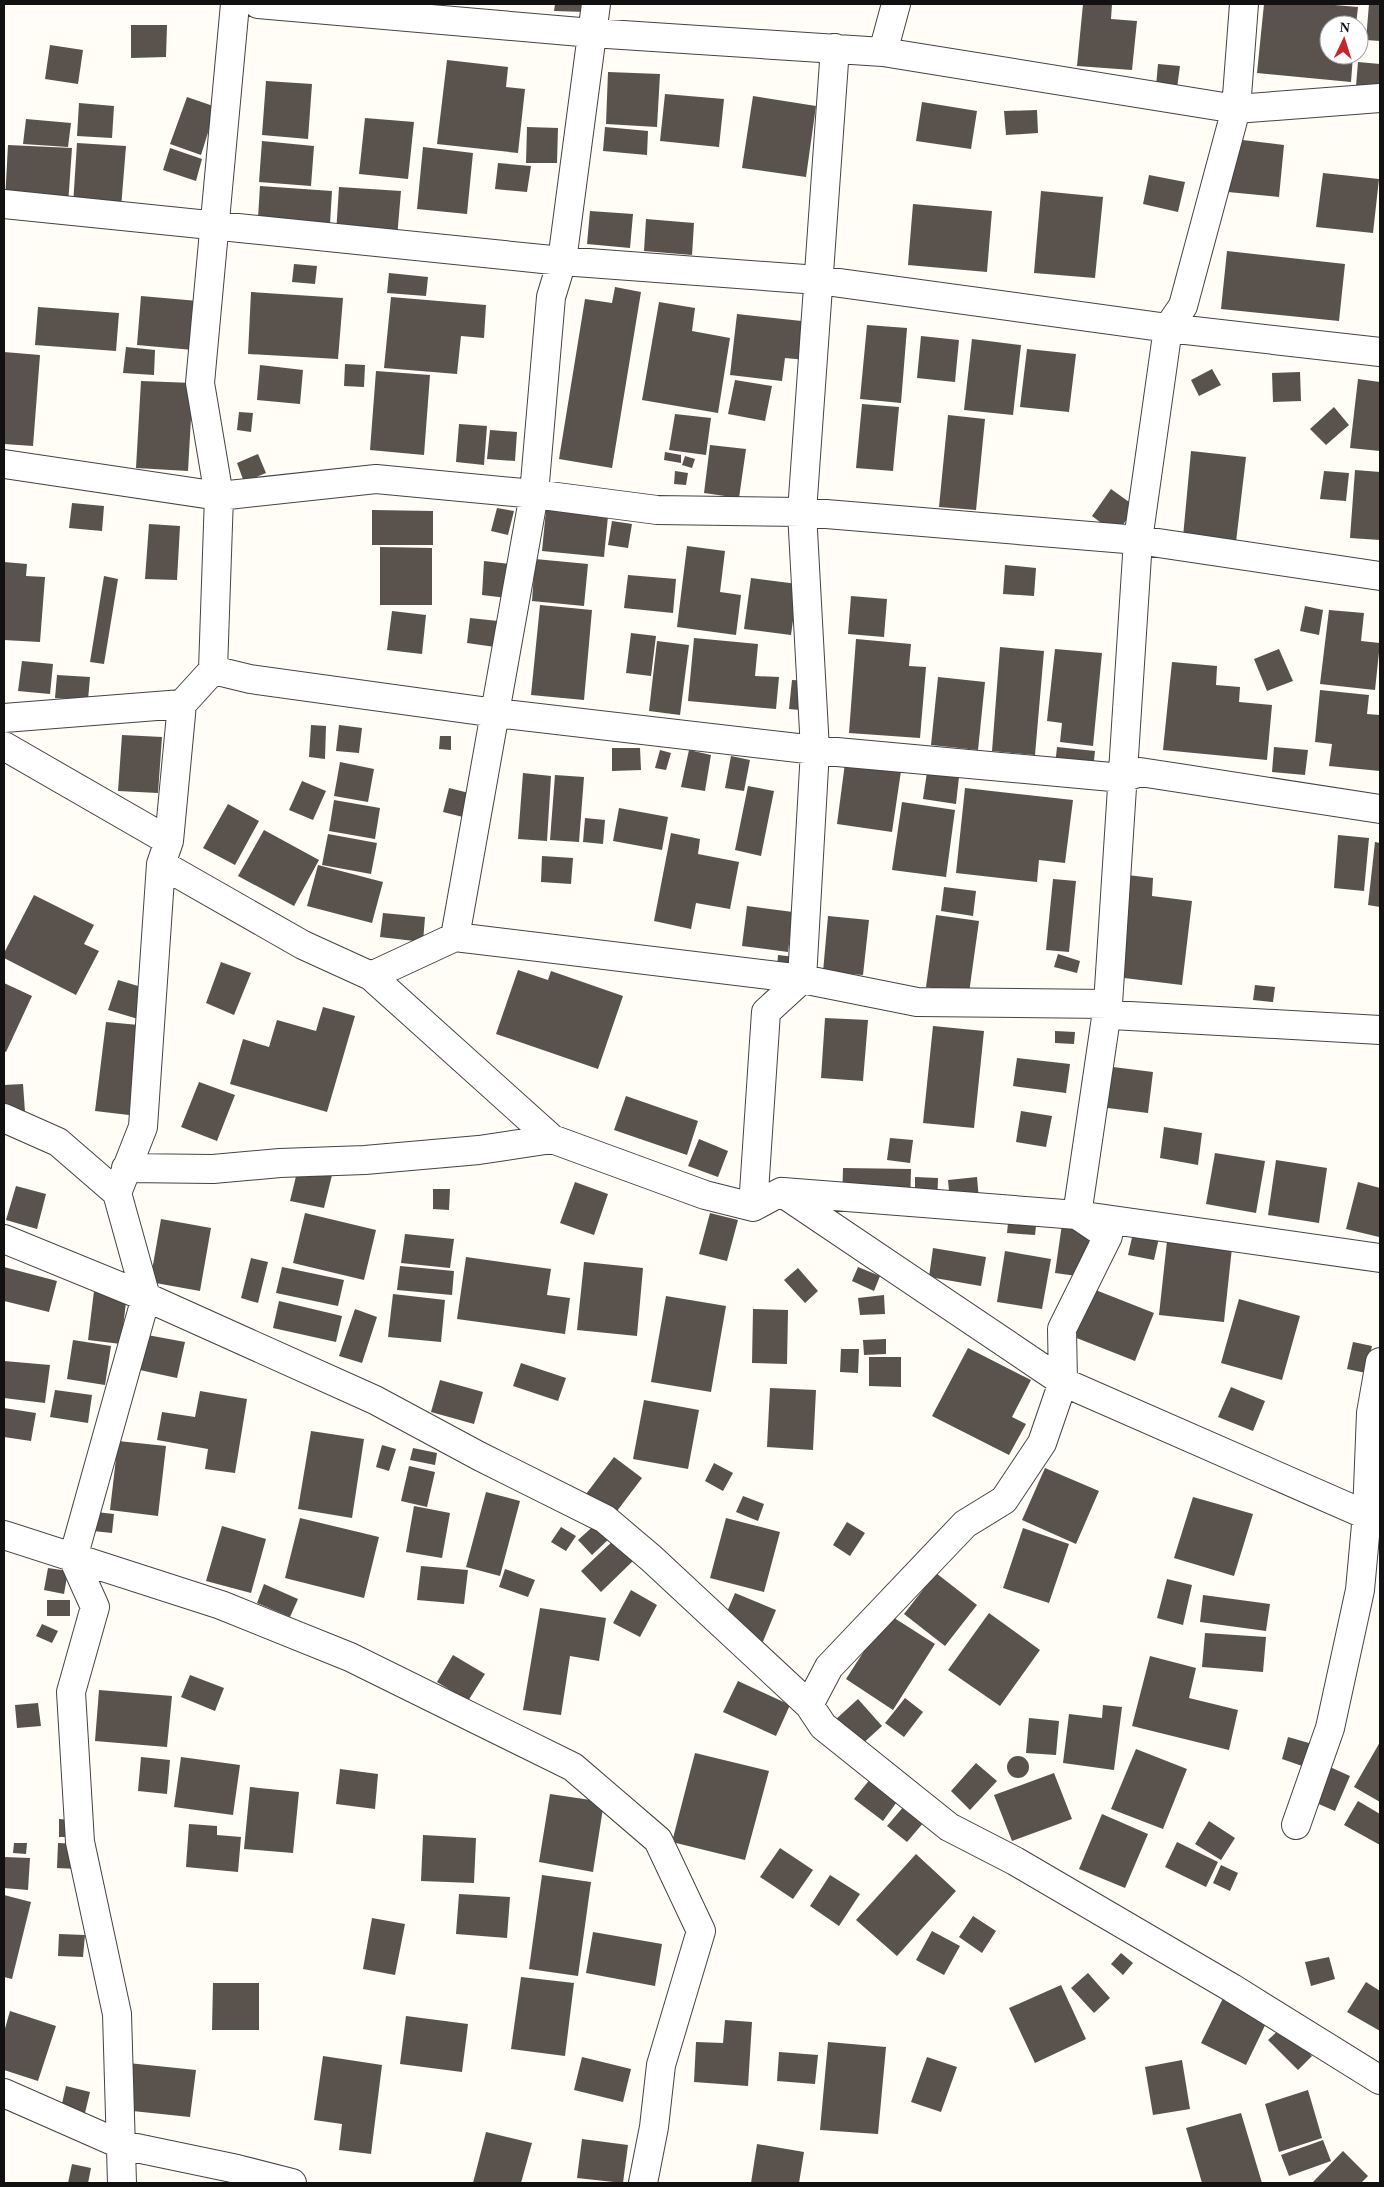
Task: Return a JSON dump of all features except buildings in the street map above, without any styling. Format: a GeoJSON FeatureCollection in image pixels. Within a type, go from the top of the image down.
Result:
{"type":"FeatureCollection","features":[{"type":"Feature","properties":{"kind":"street"},"geometry":{"type":"LineString","coordinates":[[117,1193],[143,1127],[165,853],[182,704],[213,670],[219,496],[200,383],[235,4]]}},
{"type":"Feature","properties":{"kind":"street"},"geometry":{"type":"LineString","coordinates":[[258,4],[592,33],[883,52],[1236,109],[1380,98]]}},
{"type":"Feature","properties":{"kind":"street"},"geometry":{"type":"LineString","coordinates":[[455,937],[496,713],[525,534],[534,494],[551,297],[562,261],[596,4]]}},
{"type":"Feature","properties":{"kind":"street"},"geometry":{"type":"LineString","coordinates":[[883,52],[896,4]]}},
{"type":"Feature","properties":{"kind":"street"},"geometry":{"type":"LineString","coordinates":[[1077,1215],[1108,1004],[1138,540],[1168,328],[1183,306],[1236,109],[1244,4]]}},
{"type":"Feature","properties":{"kind":"street"},"geometry":{"type":"LineString","coordinates":[[753,1208],[766,1012],[802,979],[815,750],[802,512],[835,48]]}},
{"type":"Feature","properties":{"kind":"street"},"geometry":{"type":"LineString","coordinates":[[4,204],[562,261],[818,280],[1168,328],[1380,352]]}},
{"type":"Feature","properties":{"kind":"street"},"geometry":{"type":"LineString","coordinates":[[4,464],[219,496],[376,479],[534,494],[657,510],[802,512],[1138,540],[1380,576]]}},
{"type":"Feature","properties":{"kind":"street"},"geometry":{"type":"LineString","coordinates":[[213,670],[250,679],[496,713],[815,750],[1123,778],[1140,772],[1380,809]]}},
{"type":"Feature","properties":{"kind":"street"},"geometry":{"type":"LineString","coordinates":[[4,718],[182,704]]}},
{"type":"Feature","properties":{"kind":"street"},"geometry":{"type":"LineString","coordinates":[[4,746],[303,945],[371,976],[552,1139],[705,1195],[753,1208],[781,1192],[1077,1215],[1380,1258]]}},
{"type":"Feature","properties":{"kind":"street"},"geometry":{"type":"LineString","coordinates":[[371,976],[455,937],[802,979],[917,1002],[1108,1004]]}},
{"type":"Feature","properties":{"kind":"street"},"geometry":{"type":"LineString","coordinates":[[1108,1004],[1112,1015],[1380,1030]]}},
{"type":"Feature","properties":{"kind":"street"},"geometry":{"type":"LineString","coordinates":[[4,1118],[58,1142],[117,1193],[146,1297],[73,1558],[95,1607],[71,1692],[80,1842],[117,2014],[122,2183]]}},
{"type":"Feature","properties":{"kind":"street"},"geometry":{"type":"LineString","coordinates":[[126,1168],[213,1169],[280,1163],[365,1160],[479,1150],[552,1139]]}},
{"type":"Feature","properties":{"kind":"street"},"geometry":{"type":"LineString","coordinates":[[781,1192],[1063,1382],[1374,1518]]}},
{"type":"Feature","properties":{"kind":"street"},"geometry":{"type":"LineString","coordinates":[[809,1705],[829,1667],[965,1524],[1004,1500],[1042,1443],[1063,1382],[1062,1329],[1108,1236],[1077,1215]]}},
{"type":"Feature","properties":{"kind":"street"},"geometry":{"type":"LineString","coordinates":[[4,1239],[146,1297],[376,1400],[479,1456],[605,1519],[651,1558],[809,1705],[823,1726],[950,1827],[1015,1861],[1224,1983],[1380,2080]]}},
{"type":"Feature","properties":{"kind":"street"},"geometry":{"type":"LineString","coordinates":[[1296,1824],[1332,1719],[1374,1518],[1371,1414],[1380,1362]]}},
{"type":"Feature","properties":{"kind":"street"},"geometry":{"type":"LineString","coordinates":[[4,1535],[221,1606],[350,1657],[573,1767],[658,1840],[701,1931],[661,2065],[654,2127],[643,2183]]}},
{"type":"Feature","properties":{"kind":"street"},"geometry":{"type":"LineString","coordinates":[[4,2093],[122,2145],[237,2169],[292,2183]]}}]}
